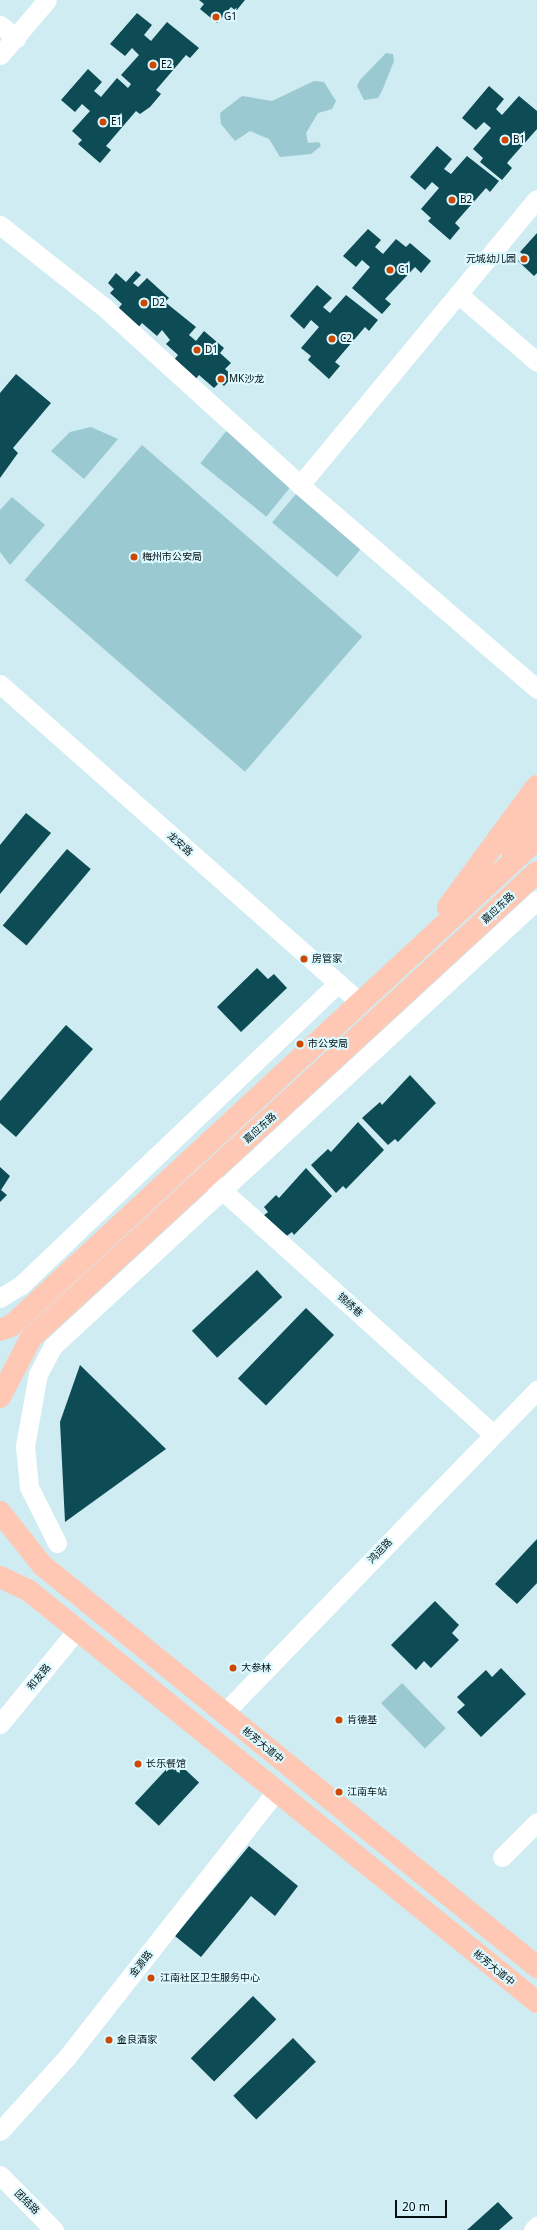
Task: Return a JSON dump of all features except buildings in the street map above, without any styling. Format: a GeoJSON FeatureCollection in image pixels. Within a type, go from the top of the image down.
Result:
{"type":"FeatureCollection","features":[{"type":"Feature","properties":{"kind":"main road"},"geometry":{"type":"LineString","coordinates":[[418,947],[537,786]]}},
{"type":"Feature","properties":{"kind":"main road"},"geometry":{"type":"LineString","coordinates":[[491,881],[537,814]]}},
{"type":"Feature","properties":{"kind":"main road"},"geometry":{"type":"LineString","coordinates":[[0,1330],[11,1326],[360,1003],[418,947],[537,839]]}},
{"type":"Feature","properties":{"kind":"main road","name":"嘉应东路"},"geometry":{"type":"LineString","coordinates":[[0,1397],[31,1338],[214,1183],[537,872]]}},
{"type":"Feature","properties":{"kind":"main road","name":"彬芳大道中"},"geometry":{"type":"LineString","coordinates":[[0,1512],[42,1565],[537,1967]]}},
{"type":"Feature","properties":{"kind":"main road","name":"彬芳大道中"},"geometry":{"type":"LineString","coordinates":[[0,1577],[28,1590],[537,2002]]}},
{"type":"Feature","properties":{"kind":"street"},"geometry":{"type":"LineString","coordinates":[[0,55],[47,0]]}},
{"type":"Feature","properties":{"kind":"street"},"geometry":{"type":"LineString","coordinates":[[0,25],[16,38]]}},
{"type":"Feature","properties":{"kind":"street"},"geometry":{"type":"LineString","coordinates":[[300,485],[537,199]]}},
{"type":"Feature","properties":{"kind":"street"},"geometry":{"type":"LineString","coordinates":[[0,225],[105,308],[300,485],[537,689]]}},
{"type":"Feature","properties":{"kind":"street"},"geometry":{"type":"LineString","coordinates":[[458,294],[537,362]]}},
{"type":"Feature","properties":{"kind":"street","name":"龙安路"},"geometry":{"type":"LineString","coordinates":[[0,684],[360,1003]]}},
{"type":"Feature","properties":{"kind":"street"},"geometry":{"type":"LineString","coordinates":[[57,1543],[29,1487],[25,1446],[38,1374],[64,1332],[214,1183],[537,900]]}},
{"type":"Feature","properties":{"kind":"street"},"geometry":{"type":"LineString","coordinates":[[0,1298],[21,1285],[338,984]]}},
{"type":"Feature","properties":{"kind":"street","name":"锦绣巷"},"geometry":{"type":"LineString","coordinates":[[214,1183],[493,1434]]}},
{"type":"Feature","properties":{"kind":"street","name":"鸿运路"},"geometry":{"type":"LineString","coordinates":[[224,1713],[537,1390]]}},
{"type":"Feature","properties":{"kind":"street","name":"和友路"},"geometry":{"type":"LineString","coordinates":[[0,1724],[77,1630]]}},
{"type":"Feature","properties":{"kind":"street","name":"金源路"},"geometry":{"type":"LineString","coordinates":[[0,2131],[67,2057],[276,1791]]}},
{"type":"Feature","properties":{"kind":"street"},"geometry":{"type":"LineString","coordinates":[[502,1857],[537,1822]]}},
{"type":"Feature","properties":{"kind":"street","name":"团结路"},"geometry":{"type":"LineString","coordinates":[[0,2175],[54,2230]]}},
{"type":"Feature","properties":{"kind":"street"},"geometry":{"type":"LineString","coordinates":[[533,2230],[537,2226]]}},
{"type":"Feature","properties":{"kind":"shaded area"},"geometry":{"type":"Polygon","coordinates":[[[386,53],[393,54],[394,61],[382,91],[378,98],[364,100],[357,86],[360,80],[386,53]]]}},
{"type":"Feature","properties":{"kind":"shaded area"},"geometry":{"type":"Polygon","coordinates":[[[314,81],[324,82],[336,101],[332,109],[318,113],[306,133],[308,143],[319,142],[321,146],[311,154],[280,157],[269,139],[250,131],[235,141],[221,124],[220,113],[242,96],[272,101],[314,81]]]}},
{"type":"Feature","properties":{"kind":"shaded area"},"geometry":{"type":"Polygon","coordinates":[[[91,427],[118,439],[84,479],[51,451],[70,432],[91,427]]]}},
{"type":"Feature","properties":{"kind":"shaded area"},"geometry":{"type":"Polygon","coordinates":[[[228,429],[294,482],[266,517],[200,463],[228,429]]]}},
{"type":"Feature","properties":{"kind":"shaded area"},"geometry":{"type":"Polygon","coordinates":[[[142,445],[362,637],[245,772],[25,580],[142,445]]]}},
{"type":"Feature","properties":{"kind":"shaded area"},"geometry":{"type":"Polygon","coordinates":[[[301,488],[366,543],[337,577],[272,522],[301,488]]]}},
{"type":"Feature","properties":{"kind":"shaded area"},"geometry":{"type":"Polygon","coordinates":[[[12,497],[45,525],[10,565],[0,552],[0,510],[12,497]]]}},
{"type":"Feature","properties":{"kind":"shaded area"},"geometry":{"type":"Polygon","coordinates":[[[402,1683],[446,1728],[425,1748],[381,1703],[402,1683]]]}},
{"type":"Feature","properties":{"kind":"place","name":"G1"},"geometry":{"type":"Point","coordinates":[216,17]}},
{"type":"Feature","properties":{"kind":"place","name":"E2"},"geometry":{"type":"Point","coordinates":[153,65]}},
{"type":"Feature","properties":{"kind":"place","name":"E1"},"geometry":{"type":"Point","coordinates":[103,122]}},
{"type":"Feature","properties":{"kind":"place","name":"B1"},"geometry":{"type":"Point","coordinates":[505,140]}},
{"type":"Feature","properties":{"kind":"place","name":"B2"},"geometry":{"type":"Point","coordinates":[452,200]}},
{"type":"Feature","properties":{"kind":"place","name":"元城幼儿园"},"geometry":{"type":"Point","coordinates":[524,259]}},
{"type":"Feature","properties":{"kind":"place","name":"C1"},"geometry":{"type":"Point","coordinates":[390,270]}},
{"type":"Feature","properties":{"kind":"place","name":"D2"},"geometry":{"type":"Point","coordinates":[144,303]}},
{"type":"Feature","properties":{"kind":"place","name":"C2"},"geometry":{"type":"Point","coordinates":[332,339]}},
{"type":"Feature","properties":{"kind":"place","name":"D1"},"geometry":{"type":"Point","coordinates":[197,350]}},
{"type":"Feature","properties":{"kind":"place","name":"MK沙龙"},"geometry":{"type":"Point","coordinates":[221,379]}},
{"type":"Feature","properties":{"kind":"place","name":"梅州市公安局"},"geometry":{"type":"Point","coordinates":[134,557]}},
{"type":"Feature","properties":{"kind":"place","name":"房管家"},"geometry":{"type":"Point","coordinates":[304,959]}},
{"type":"Feature","properties":{"kind":"place","name":"市公安局"},"geometry":{"type":"Point","coordinates":[300,1044]}},
{"type":"Feature","properties":{"kind":"place","name":"大参林"},"geometry":{"type":"Point","coordinates":[233,1668]}},
{"type":"Feature","properties":{"kind":"place","name":"肯德基"},"geometry":{"type":"Point","coordinates":[339,1720]}},
{"type":"Feature","properties":{"kind":"place","name":"长乐餐馆"},"geometry":{"type":"Point","coordinates":[138,1764]}},
{"type":"Feature","properties":{"kind":"place","name":"江南车站"},"geometry":{"type":"Point","coordinates":[339,1792]}},
{"type":"Feature","properties":{"kind":"place","name":"江南社区卫生服务中心"},"geometry":{"type":"Point","coordinates":[151,1978]}},
{"type":"Feature","properties":{"kind":"place","name":"金良酒家"},"geometry":{"type":"Point","coordinates":[109,2040]}}]}
